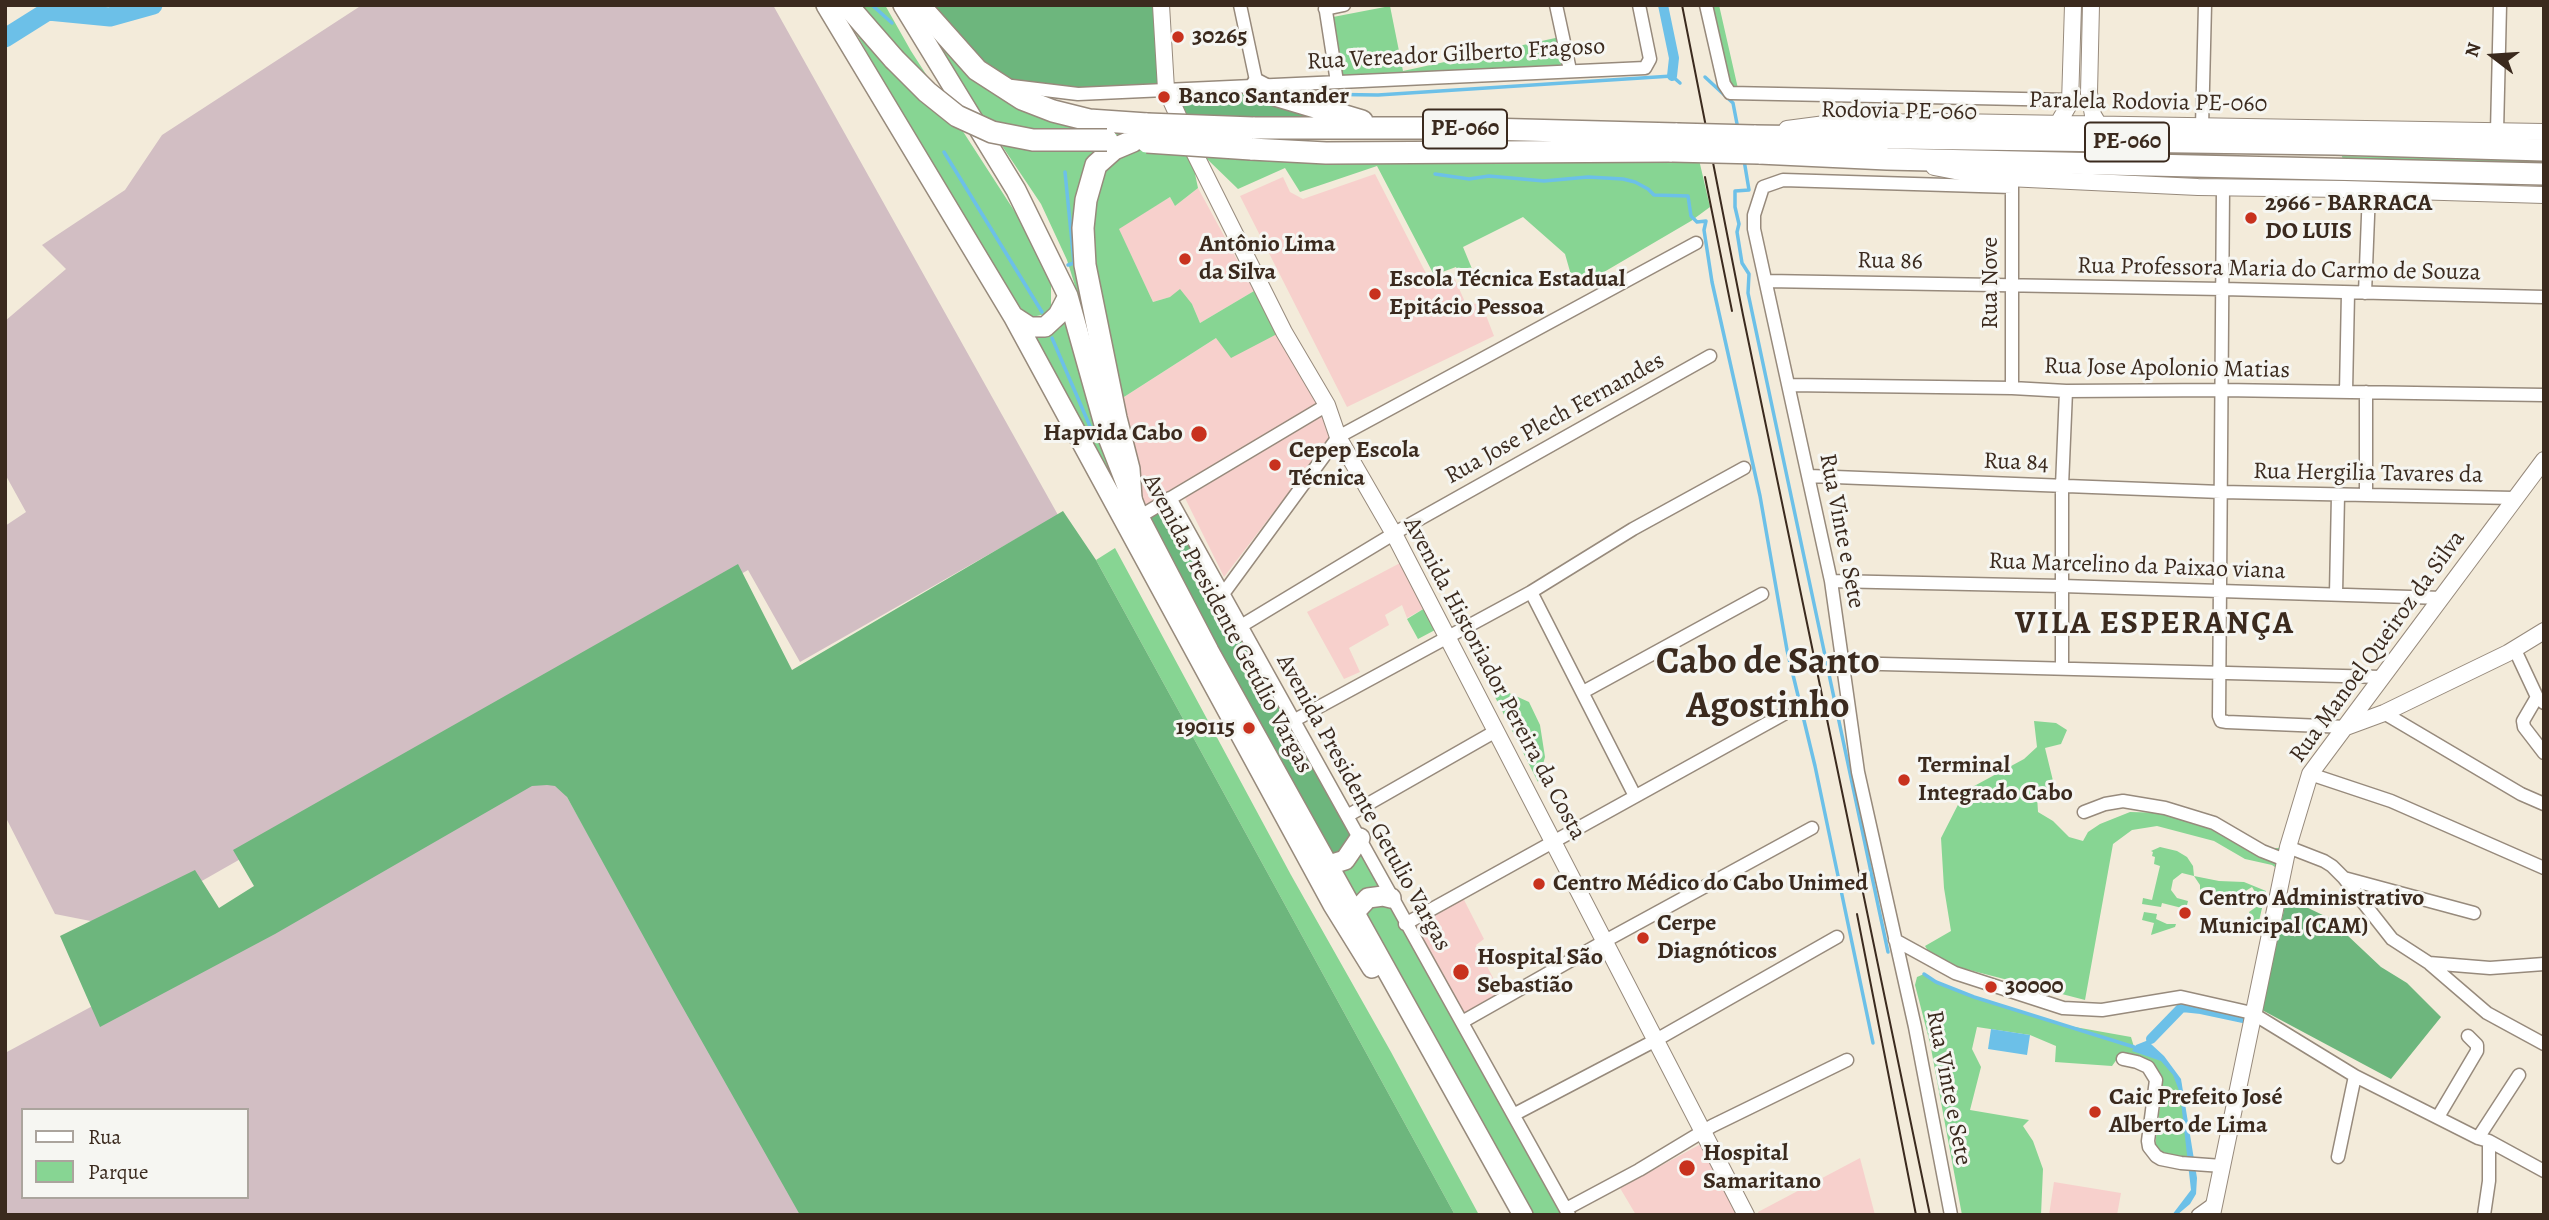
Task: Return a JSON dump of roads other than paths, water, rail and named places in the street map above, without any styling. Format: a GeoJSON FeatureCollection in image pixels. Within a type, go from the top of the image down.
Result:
{"type":"FeatureCollection","features":[{"type":"Feature","properties":{"kind":"highway","name":"PE-060"},"geometry":{"type":"LineString","coordinates":[[847,5],[894,58],[957,116],[992,132],[1033,140],[1107,140],[1142,136],[1252,139],[1326,153],[1675,143]]}},
{"type":"Feature","properties":{"kind":"highway","name":"PE-060"},"geometry":{"type":"LineString","coordinates":[[923,10],[976,70],[1022,99],[1053,111],[1142,136]]}},
{"type":"Feature","properties":{"kind":"highway"},"geometry":{"type":"LineString","coordinates":[[1257,85],[1278,96],[1387,128]]}},
{"type":"Feature","properties":{"kind":"highway","name":"Rodovia PE-060"},"geometry":{"type":"LineString","coordinates":[[1252,139],[1387,128],[1675,143],[1756,144],[2341,136],[2544,150]]}},
{"type":"Feature","properties":{"kind":"highway"},"geometry":{"type":"LineString","coordinates":[[1135,508],[1087,278],[1083,228],[1086,200],[1096,165],[1114,149],[1142,136]]}},
{"type":"Feature","properties":{"kind":"highway","name":"PE-060"},"geometry":{"type":"LineString","coordinates":[[1756,144],[1887,159]]}},
{"type":"Feature","properties":{"kind":"highway","name":"Rodovia PE-060"},"geometry":{"type":"LineString","coordinates":[[1887,159],[2544,174]]}},
{"type":"Feature","properties":{"kind":"main road","name":"Avenida Presidente Getúlio Vargas"},"geometry":{"type":"LineString","coordinates":[[827,5],[1013,316],[1333,905],[1399,1010],[1512,1215]]}},
{"type":"Feature","properties":{"kind":"main road","name":"Avenida Presidente Getúlio Vargas"},"geometry":{"type":"LineString","coordinates":[[903,5],[1016,190],[1068,296],[1099,410],[1135,508],[1209,651],[1523,1215]]}},
{"type":"Feature","properties":{"kind":"main road"},"geometry":{"type":"LineString","coordinates":[[1013,316],[1030,327],[1045,327],[1058,315],[1068,296]]}},
{"type":"Feature","properties":{"kind":"main road"},"geometry":{"type":"LineString","coordinates":[[1329,865],[1345,860],[1360,838]]}},
{"type":"Feature","properties":{"kind":"main road"},"geometry":{"type":"LineString","coordinates":[[1333,905],[1355,912],[1368,898],[1391,898]]}},
{"type":"Feature","properties":{"kind":"street"},"geometry":{"type":"LineString","coordinates":[[1161,5],[1166,89]]}},
{"type":"Feature","properties":{"kind":"street"},"geometry":{"type":"LineString","coordinates":[[1240,5],[1257,85]]}},
{"type":"Feature","properties":{"kind":"street"},"geometry":{"type":"LineString","coordinates":[[1337,82],[1325,7],[1343,5]]}},
{"type":"Feature","properties":{"kind":"street"},"geometry":{"type":"LineString","coordinates":[[1556,5],[1570,70]]}},
{"type":"Feature","properties":{"kind":"street","name":"Rua Vereador Gilberto Fragoso"},"geometry":{"type":"LineString","coordinates":[[923,10],[1000,79],[1016,88],[1079,94],[1645,68],[1650,58],[1639,5]]}},
{"type":"Feature","properties":{"kind":"street"},"geometry":{"type":"LineString","coordinates":[[1706,5],[1724,84],[1730,93],[2070,100]]}},
{"type":"Feature","properties":{"kind":"street"},"geometry":{"type":"LineString","coordinates":[[2057,125],[2070,100],[2073,5]]}},
{"type":"Feature","properties":{"kind":"street"},"geometry":{"type":"LineString","coordinates":[[2091,5],[2089,93],[2093,115],[2099,125]]}},
{"type":"Feature","properties":{"kind":"street"},"geometry":{"type":"LineString","coordinates":[[2202,127],[2205,5]]}},
{"type":"Feature","properties":{"kind":"street"},"geometry":{"type":"LineString","coordinates":[[2497,132],[2500,5]]}},
{"type":"Feature","properties":{"kind":"street","name":"Avenida Historiador Pereira da Costa"},"geometry":{"type":"LineString","coordinates":[[1166,89],[1195,155],[1284,332],[1327,405],[1338,437],[1394,534],[1746,1215]]}},
{"type":"Feature","properties":{"kind":"street"},"geometry":{"type":"LineString","coordinates":[[1971,100],[1975,123]]}},
{"type":"Feature","properties":{"kind":"street","name":"Paralela Rodovia PE-060"},"geometry":{"type":"LineString","coordinates":[[1756,144],[1833,123],[2202,127],[2341,136],[2544,132]]}},
{"type":"Feature","properties":{"kind":"street"},"geometry":{"type":"LineString","coordinates":[[2341,136],[2335,169],[2338,181],[2344,189]]}},
{"type":"Feature","properties":{"kind":"street","name":"PE-060"},"geometry":{"type":"LineString","coordinates":[[1887,159],[2012,182],[2544,195]]}},
{"type":"Feature","properties":{"kind":"street","name":"Rua Vinte e Sete"},"geometry":{"type":"LineString","coordinates":[[1951,1215],[1915,1027],[1858,772],[1831,581],[1754,229],[1755,208],[1763,187],[1783,180],[2012,182]]}},
{"type":"Feature","properties":{"kind":"street","name":"Rua Nove"},"geometry":{"type":"LineString","coordinates":[[2012,182],[2012,388]]}},
{"type":"Feature","properties":{"kind":"street"},"geometry":{"type":"LineString","coordinates":[[2223,188],[2219,673],[2221,721],[2346,727],[2515,650],[2544,631]]}},
{"type":"Feature","properties":{"kind":"street"},"geometry":{"type":"LineString","coordinates":[[2365,293],[2369,191]]}},
{"type":"Feature","properties":{"kind":"street"},"geometry":{"type":"LineString","coordinates":[[1223,594],[1338,437],[1696,243]]}},
{"type":"Feature","properties":{"kind":"street","name":"Rua 86"},"geometry":{"type":"LineString","coordinates":[[1767,281],[2013,285]]}},
{"type":"Feature","properties":{"kind":"street","name":"Rua Professora Maria do Carmo de Souza"},"geometry":{"type":"LineString","coordinates":[[2013,285],[2544,298]]}},
{"type":"Feature","properties":{"kind":"street"},"geometry":{"type":"LineString","coordinates":[[2346,392],[2348,293]]}},
{"type":"Feature","properties":{"kind":"street","name":"Rua Jose Plech Fernandes"},"geometry":{"type":"LineString","coordinates":[[1241,626],[1394,534],[1710,356]]}},
{"type":"Feature","properties":{"kind":"street","name":"Rua Jose Apolonio Matias"},"geometry":{"type":"LineString","coordinates":[[1789,385],[2066,391],[2222,390],[2544,395]]}},
{"type":"Feature","properties":{"kind":"street"},"geometry":{"type":"LineString","coordinates":[[2062,667],[2062,486],[2066,391]]}},
{"type":"Feature","properties":{"kind":"street"},"geometry":{"type":"LineString","coordinates":[[2365,495],[2366,392]]}},
{"type":"Feature","properties":{"kind":"street"},"geometry":{"type":"LineString","coordinates":[[1135,508],[1170,498],[1327,405]]}},
{"type":"Feature","properties":{"kind":"street","name":"Rua Manoel Queiroz da Silva"},"geometry":{"type":"LineString","coordinates":[[2212,1210],[2286,853],[2310,774],[2543,462]]}},
{"type":"Feature","properties":{"kind":"street"},"geometry":{"type":"LineString","coordinates":[[1293,721],[1531,592],[1633,529],[1744,468]]}},
{"type":"Feature","properties":{"kind":"street","name":"Rua 84"},"geometry":{"type":"LineString","coordinates":[[1809,476],[2221,492]]}},
{"type":"Feature","properties":{"kind":"street","name":"Rua Hergilia Tavares da"},"geometry":{"type":"LineString","coordinates":[[2221,492],[2514,498]]}},
{"type":"Feature","properties":{"kind":"street"},"geometry":{"type":"LineString","coordinates":[[2336,594],[2338,495]]}},
{"type":"Feature","properties":{"kind":"street","name":"Avenida Presidente Getulio Vargas"},"geometry":{"type":"LineString","coordinates":[[1170,498],[1360,838],[1405,924],[1515,1114],[1567,1212]]}},
{"type":"Feature","properties":{"kind":"street","name":"Rua Marcelino da Paixao viana"},"geometry":{"type":"LineString","coordinates":[[1831,581],[2442,598]]}},
{"type":"Feature","properties":{"kind":"street"},"geometry":{"type":"LineString","coordinates":[[1531,592],[1635,796]]}},
{"type":"Feature","properties":{"kind":"street"},"geometry":{"type":"LineString","coordinates":[[1583,692],[1762,594]]}},
{"type":"Feature","properties":{"kind":"street"},"geometry":{"type":"LineString","coordinates":[[2515,650],[2540,700],[2523,721],[2524,727],[2544,753]]}},
{"type":"Feature","properties":{"kind":"street"},"geometry":{"type":"LineString","coordinates":[[1844,663],[2382,677],[2379,692],[2388,710],[2521,794],[2544,804]]}},
{"type":"Feature","properties":{"kind":"street"},"geometry":{"type":"LineString","coordinates":[[1405,924],[1784,714]]}},
{"type":"Feature","properties":{"kind":"street"},"geometry":{"type":"LineString","coordinates":[[1347,816],[1496,731]]}},
{"type":"Feature","properties":{"kind":"street"},"geometry":{"type":"LineString","coordinates":[[2310,774],[2391,801],[2544,868]]}},
{"type":"Feature","properties":{"kind":"street"},"geometry":{"type":"LineString","coordinates":[[2084,812],[2123,801],[2165,808],[2214,822],[2262,850],[2324,861],[2344,878],[2392,939],[2429,963],[2487,1013],[2544,1044]]}},
{"type":"Feature","properties":{"kind":"street"},"geometry":{"type":"LineString","coordinates":[[1462,1022],[1812,828]]}},
{"type":"Feature","properties":{"kind":"street"},"geometry":{"type":"LineString","coordinates":[[2344,878],[2474,913]]}},
{"type":"Feature","properties":{"kind":"street"},"geometry":{"type":"LineString","coordinates":[[1515,1114],[1656,1040],[1837,937]]}},
{"type":"Feature","properties":{"kind":"street"},"geometry":{"type":"LineString","coordinates":[[1895,940],[1955,973],[2063,1008],[2102,1010],[2181,997],[2252,1013],[2355,1076],[2544,1171]]}},
{"type":"Feature","properties":{"kind":"street"},"geometry":{"type":"LineString","coordinates":[[2429,963],[2490,968],[2544,964]]}},
{"type":"Feature","properties":{"kind":"street"},"geometry":{"type":"LineString","coordinates":[[2438,1116],[2477,1051],[2477,1045],[2468,1036]]}},
{"type":"Feature","properties":{"kind":"street"},"geometry":{"type":"LineString","coordinates":[[2123,1059],[2148,1067],[2156,1080],[2149,1147],[2161,1159],[2222,1166]]}},
{"type":"Feature","properties":{"kind":"street"},"geometry":{"type":"LineString","coordinates":[[1567,1212],[1712,1126],[1847,1060]]}},
{"type":"Feature","properties":{"kind":"street"},"geometry":{"type":"LineString","coordinates":[[2484,1215],[2489,1181],[2484,1140],[2519,1075]]}},
{"type":"Feature","properties":{"kind":"street"},"geometry":{"type":"LineString","coordinates":[[2338,1157],[2355,1076]]}},
{"type":"Feature","properties":{"kind":"street"},"geometry":{"type":"LineString","coordinates":[[2198,1215],[2212,1210]]}},
{"type":"Feature","properties":{"kind":"water"},"geometry":{"type":"Polygon","coordinates":[[[1991,1029],[2030,1035],[2027,1055],[1988,1049],[1991,1029]]]}},
{"type":"Feature","properties":{"kind":"water"},"geometry":{"type":"Polygon","coordinates":[[[2151,1039],[2151,1044],[2181,1079],[2197,1178],[2196,1194],[2190,1204],[2177,1215],[2172,1215],[2191,1190],[2180,1093],[2173,1075],[2161,1061],[2132,1051],[2136,1045],[2151,1039]]]}},
{"type":"Feature","properties":{"kind":"waterway"},"geometry":{"type":"LineString","coordinates":[[5,38],[48,11],[110,17],[153,5]]}},
{"type":"Feature","properties":{"kind":"waterway"},"geometry":{"type":"LineString","coordinates":[[872,5],[892,23]]}},
{"type":"Feature","properties":{"kind":"waterway"},"geometry":{"type":"LineString","coordinates":[[1663,5],[1674,58],[1672,76]]}},
{"type":"Feature","properties":{"kind":"waterway"},"geometry":{"type":"LineString","coordinates":[[1306,94],[1378,95],[1672,76],[1680,83]]}},
{"type":"Feature","properties":{"kind":"waterway"},"geometry":{"type":"LineString","coordinates":[[1705,77],[1733,103],[1738,129]]}},
{"type":"Feature","properties":{"kind":"waterway"},"geometry":{"type":"LineString","coordinates":[[944,152],[1042,312]]}},
{"type":"Feature","properties":{"kind":"waterway"},"geometry":{"type":"LineString","coordinates":[[1744,160],[1749,190],[1735,191],[1742,263],[1749,274],[1748,293],[1888,952]]}},
{"type":"Feature","properties":{"kind":"waterway"},"geometry":{"type":"LineString","coordinates":[[1065,172],[1074,263],[1068,265]]}},
{"type":"Feature","properties":{"kind":"waterway"},"geometry":{"type":"LineString","coordinates":[[1435,174],[1469,179],[1489,176],[1544,181],[1588,177],[1623,179],[1635,182],[1654,195],[1688,196],[1691,216],[1697,222],[1706,221],[1704,230],[1712,282],[1760,496],[1787,650],[1815,766],[1873,1043]]}},
{"type":"Feature","properties":{"kind":"waterway"},"geometry":{"type":"LineString","coordinates":[[1052,338],[1095,438]]}},
{"type":"Feature","properties":{"kind":"waterway"},"geometry":{"type":"LineString","coordinates":[[1924,974],[1936,982],[1974,997],[2134,1047]]}},
{"type":"Feature","properties":{"kind":"waterway"},"geometry":{"type":"LineString","coordinates":[[2151,1039],[2182,1007],[2248,1019]]}},
{"type":"Feature","properties":{"kind":"tram line"},"geometry":{"type":"LineString","coordinates":[[1682,5],[1743,315],[1930,1215]]}},
{"type":"Feature","properties":{"kind":"tram line"},"geometry":{"type":"LineString","coordinates":[[1705,177],[1732,311]]}},
{"type":"Feature","properties":{"kind":"tram line"},"geometry":{"type":"LineString","coordinates":[[1857,914],[1916,1215]]}},
{"type":"Feature","properties":{"kind":"place","name":"30265"},"geometry":{"type":"Point","coordinates":[1178,37]}},
{"type":"Feature","properties":{"kind":"place","name":"Banco Santander"},"geometry":{"type":"Point","coordinates":[1164,97]}},
{"type":"Feature","properties":{"kind":"place","name":"2966 - BARRACA DO LUIS"},"geometry":{"type":"Point","coordinates":[2251,218]}},
{"type":"Feature","properties":{"kind":"place","name":"Antônio Lima da Silva"},"geometry":{"type":"Point","coordinates":[1185,259]}},
{"type":"Feature","properties":{"kind":"place","name":"Escola Técnica Estadual Epitácio Pessoa"},"geometry":{"type":"Point","coordinates":[1375,294]}},
{"type":"Feature","properties":{"kind":"place","name":"Hapvida Cabo"},"geometry":{"type":"Point","coordinates":[1199,434]}},
{"type":"Feature","properties":{"kind":"place","name":"Cepep Escola Técnica"},"geometry":{"type":"Point","coordinates":[1275,465]}},
{"type":"Feature","properties":{"kind":"place","name":"190115"},"geometry":{"type":"Point","coordinates":[1249,728]}},
{"type":"Feature","properties":{"kind":"place","name":"Terminal Integrado Cabo"},"geometry":{"type":"Point","coordinates":[1904,780]}},
{"type":"Feature","properties":{"kind":"place","name":"Centro Médico do Cabo Unimed"},"geometry":{"type":"Point","coordinates":[1539,884]}},
{"type":"Feature","properties":{"kind":"place","name":"Centro Administrativo Municipal (CAM)"},"geometry":{"type":"Point","coordinates":[2185,913]}},
{"type":"Feature","properties":{"kind":"place","name":"Cerpe Diagnóticos"},"geometry":{"type":"Point","coordinates":[1643,938]}},
{"type":"Feature","properties":{"kind":"place","name":"Hospital São Sebastião"},"geometry":{"type":"Point","coordinates":[1461,972]}},
{"type":"Feature","properties":{"kind":"place","name":"30000"},"geometry":{"type":"Point","coordinates":[1991,987]}},
{"type":"Feature","properties":{"kind":"place","name":"Caic Prefeito José Alberto de Lima"},"geometry":{"type":"Point","coordinates":[2095,1112]}},
{"type":"Feature","properties":{"kind":"place","name":"Hospital Samaritano"},"geometry":{"type":"Point","coordinates":[1687,1168]}},
{"type":"Feature","properties":{"kind":"district","name":"VILA ESPERANÇA"},"geometry":{"type":"Point","coordinates":[2155,625]}},
{"type":"Feature","properties":{"kind":"district","name":"Cabo de Santo Agostinho"},"geometry":{"type":"Point","coordinates":[1768,686]}}]}
